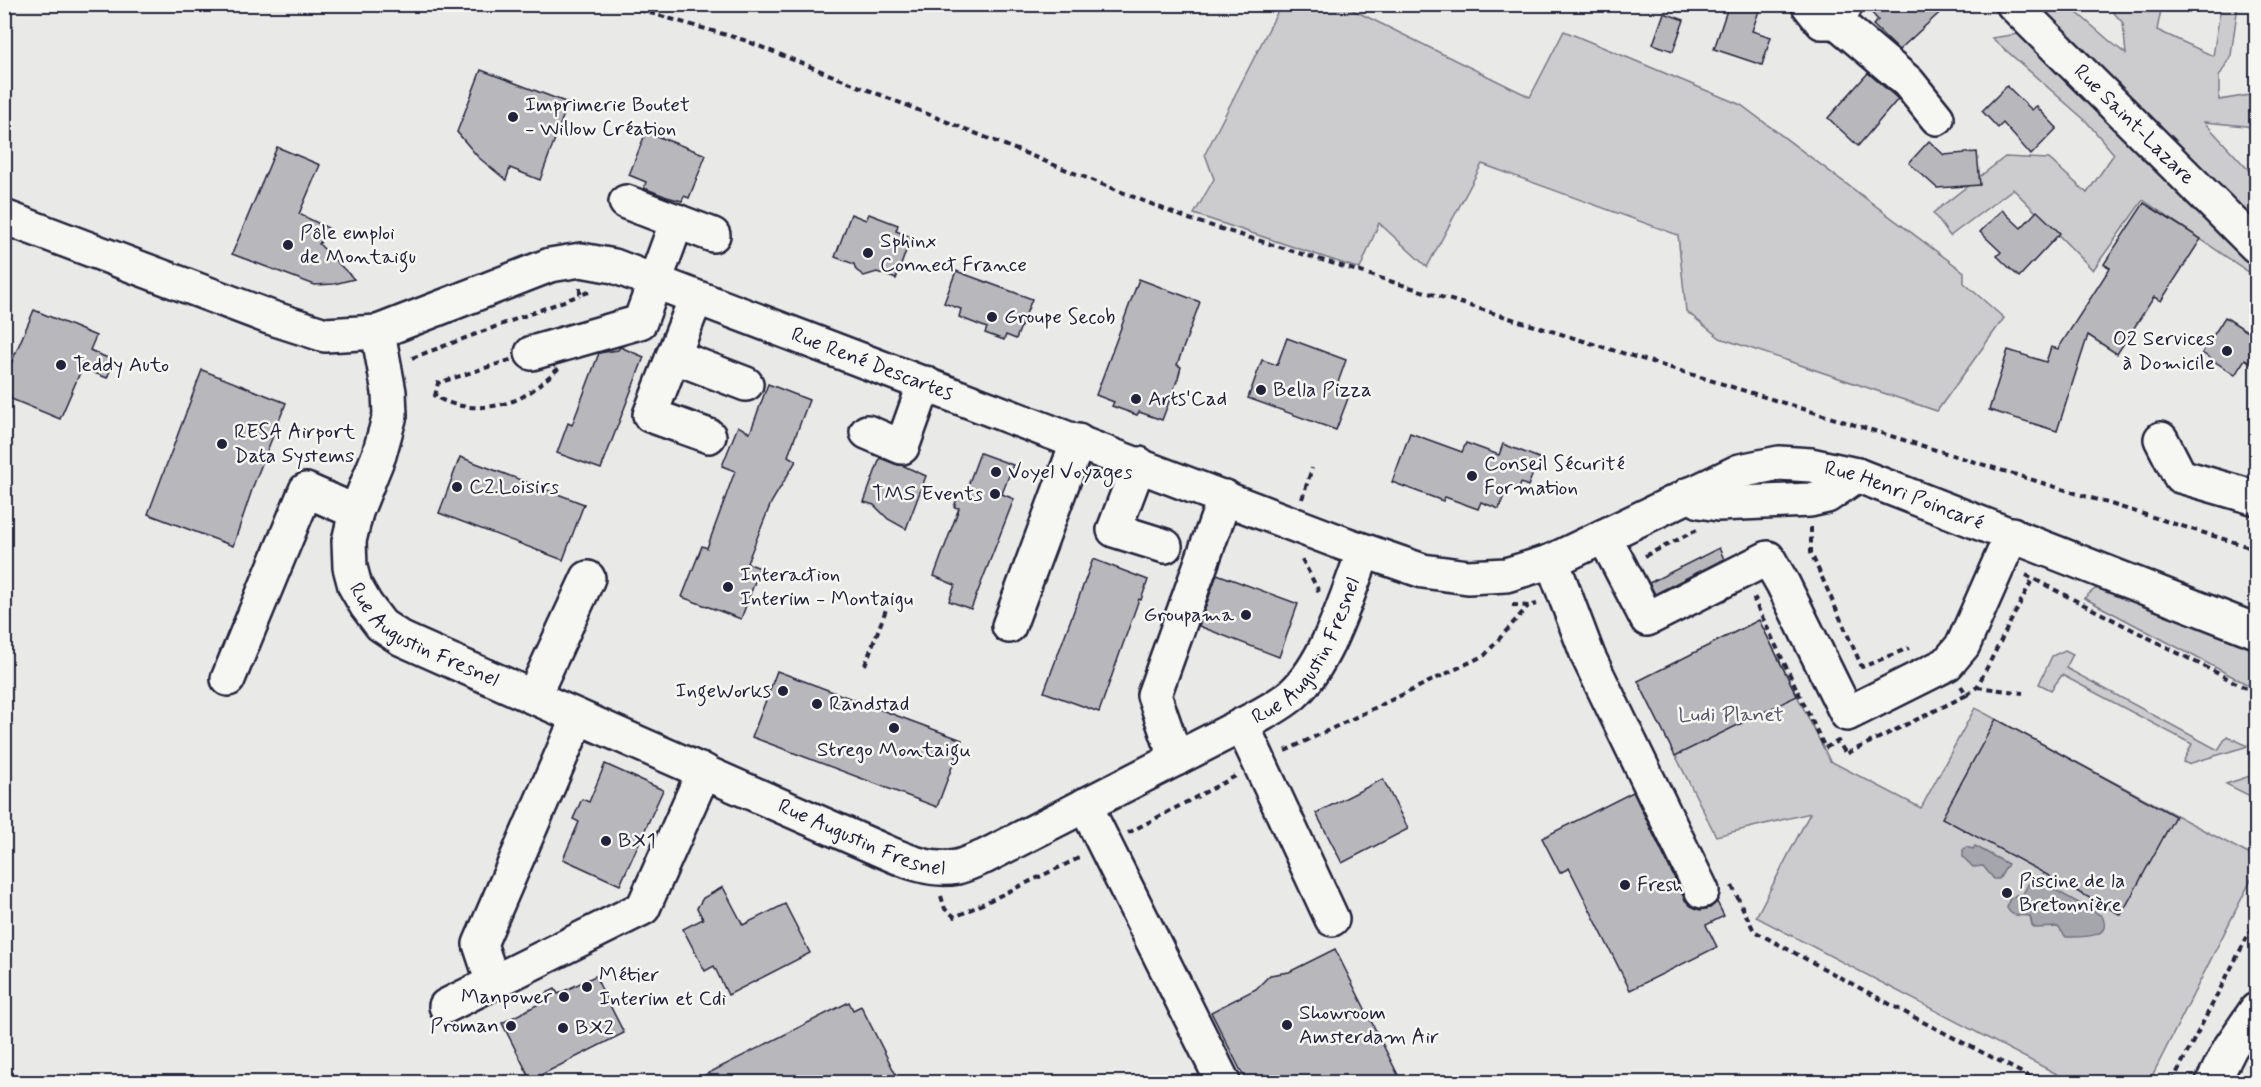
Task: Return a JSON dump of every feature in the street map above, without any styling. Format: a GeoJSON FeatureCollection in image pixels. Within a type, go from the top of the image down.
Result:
{"type":"FeatureCollection","features":[{"type":"Feature","properties":{"kind":"street"},"geometry":{"type":"LineString","coordinates":[[1808,4],[1822,22],[1842,13],[1908,82],[1937,118]]}},
{"type":"Feature","properties":{"kind":"street","name":"Rue Saint-Lazare"},"geometry":{"type":"LineString","coordinates":[[2013,4],[2256,246]]}},
{"type":"Feature","properties":{"kind":"street"},"geometry":{"type":"LineString","coordinates":[[626,202],[713,235]]}},
{"type":"Feature","properties":{"kind":"street","name":"Rue René Descartes"},"geometry":{"type":"LineString","coordinates":[[4,217],[299,328],[325,335],[378,332],[550,265],[581,260],[614,266],[1364,551]]}},
{"type":"Feature","properties":{"kind":"street"},"geometry":{"type":"LineString","coordinates":[[532,352],[640,322],[677,221]]}},
{"type":"Feature","properties":{"kind":"street"},"geometry":{"type":"LineString","coordinates":[[696,298],[650,415],[709,436]]}},
{"type":"Feature","properties":{"kind":"street","name":"Rue Augustin Fresnel"},"geometry":{"type":"LineString","coordinates":[[378,332],[389,392],[390,415],[379,455],[356,512],[349,541],[350,567],[355,586],[366,606],[381,625],[402,639],[578,717],[870,845],[933,868],[956,867],[984,857],[1271,710],[1293,694],[1323,654],[1364,551],[1423,571],[1468,576],[1506,575],[1551,561]]}},
{"type":"Feature","properties":{"kind":"street"},"geometry":{"type":"LineString","coordinates":[[673,356],[746,384]]}},
{"type":"Feature","properties":{"kind":"street"},"geometry":{"type":"LineString","coordinates":[[867,432],[902,447],[925,383]]}},
{"type":"Feature","properties":{"kind":"street"},"geometry":{"type":"LineString","coordinates":[[2161,439],[2180,476],[2256,498]]}},
{"type":"Feature","properties":{"kind":"street"},"geometry":{"type":"LineString","coordinates":[[1010,626],[1078,441]]}},
{"type":"Feature","properties":{"kind":"street","name":"Rue Henri Poincaré"},"geometry":{"type":"LineString","coordinates":[[1551,561],[1740,471],[1779,463],[1811,465],[1857,475],[2256,631]]}},
{"type":"Feature","properties":{"kind":"street"},"geometry":{"type":"LineString","coordinates":[[1138,464],[1114,530],[1165,546]]}},
{"type":"Feature","properties":{"kind":"street"},"geometry":{"type":"LineString","coordinates":[[228,679],[306,490],[356,512]]}},
{"type":"Feature","properties":{"kind":"street"},"geometry":{"type":"LineString","coordinates":[[1176,759],[1154,695],[1225,497]]}},
{"type":"Feature","properties":{"kind":"street"},"geometry":{"type":"LineString","coordinates":[[1604,536],[1647,619],[1768,558],[1847,714],[1947,664],[1963,645],[2012,534]]}},
{"type":"Feature","properties":{"kind":"street"},"geometry":{"type":"LineString","coordinates":[[1551,561],[1588,656],[1716,886]]}},
{"type":"Feature","properties":{"kind":"street"},"geometry":{"type":"LineString","coordinates":[[533,697],[588,578]]}},
{"type":"Feature","properties":{"kind":"street"},"geometry":{"type":"LineString","coordinates":[[494,983],[480,944],[578,717]]}},
{"type":"Feature","properties":{"kind":"street"},"geometry":{"type":"LineString","coordinates":[[1242,725],[1332,919]]}},
{"type":"Feature","properties":{"kind":"street"},"geometry":{"type":"LineString","coordinates":[[446,1006],[643,908],[704,771]]}},
{"type":"Feature","properties":{"kind":"street"},"geometry":{"type":"LineString","coordinates":[[1085,806],[1223,1083]]}},
{"type":"Feature","properties":{"kind":"street"},"geometry":{"type":"LineString","coordinates":[[2213,1083],[2230,1048],[2256,1010]]}},
{"type":"Feature","properties":{"kind":"path"},"geometry":{"type":"LineString","coordinates":[[619,4],[744,39],[1186,218],[2256,549]]}},
{"type":"Feature","properties":{"kind":"path"},"geometry":{"type":"LineString","coordinates":[[384,368],[580,295]]}},
{"type":"Feature","properties":{"kind":"path"},"geometry":{"type":"LineString","coordinates":[[532,352],[559,368],[513,401],[474,408],[446,403],[435,396],[438,383],[532,352]]}},
{"type":"Feature","properties":{"kind":"path"},"geometry":{"type":"LineString","coordinates":[[1811,521],[1811,554],[1862,667],[1917,645]]}},
{"type":"Feature","properties":{"kind":"path"},"geometry":{"type":"LineString","coordinates":[[1947,664],[1967,695],[1977,687],[2032,578]]}},
{"type":"Feature","properties":{"kind":"path"},"geometry":{"type":"LineString","coordinates":[[933,868],[945,909],[955,917],[1105,845],[1260,764],[1485,655],[1529,606]]}},
{"type":"Feature","properties":{"kind":"path"},"geometry":{"type":"LineString","coordinates":[[865,665],[887,607]]}},
{"type":"Feature","properties":{"kind":"path"},"geometry":{"type":"LineString","coordinates":[[1977,687],[2023,693]]}},
{"type":"Feature","properties":{"kind":"path"},"geometry":{"type":"LineString","coordinates":[[1716,886],[1754,931],[2040,1083]]}},
{"type":"Feature","properties":{"kind":"path"},"geometry":{"type":"LineString","coordinates":[[2172,1083],[2256,920]]}},
{"type":"Feature","properties":{"kind":"green space"},"geometry":{"type":"Polygon","coordinates":[[[1281,5],[1343,5],[1530,97],[1564,31],[1741,105],[1964,272],[1964,283],[2004,318],[1937,411],[1720,338],[1686,311],[1678,235],[1482,164],[1427,267],[1379,223],[1360,269],[1194,214],[1214,179],[1205,154],[1281,5]]]}},
{"type":"Feature","properties":{"kind":"green space"},"geometry":{"type":"Polygon","coordinates":[[[2033,5],[2068,5],[2126,54],[2123,23],[2107,5],[2162,5],[2157,30],[2213,56],[2221,5],[2238,5],[2231,55],[2219,77],[2219,100],[2256,94],[2256,129],[2204,122],[2256,178],[2256,277],[2143,200],[2093,270],[2013,189],[1950,236],[1933,213],[2005,157],[2049,159],[2087,193],[2114,154],[2086,121],[1992,38],[2057,28],[2033,5]]]}},
{"type":"Feature","properties":{"kind":"green space"},"geometry":{"type":"Polygon","coordinates":[[[2108,588],[2256,646],[2256,689],[2084,598],[2095,589],[2108,588]]]}},
{"type":"Feature","properties":{"kind":"green space","name":"Piscine de la Bretonnière"},"geometry":{"type":"Polygon","coordinates":[[[1759,620],[1830,761],[1921,808],[1975,708],[2256,858],[2256,870],[2149,1082],[2072,1082],[1756,917],[1810,813],[1716,836],[1638,681],[1759,620]]]}},
{"type":"Feature","properties":{"kind":"green space"},"geometry":{"type":"Polygon","coordinates":[[[2065,650],[2073,654],[2066,668],[2218,750],[2227,736],[2248,746],[2188,764],[2183,762],[2192,744],[2062,675],[2051,690],[2039,684],[2052,656],[2065,650]]]}},
{"type":"Feature","properties":{"kind":"green space"},"geometry":{"type":"Polygon","coordinates":[[[2256,774],[2256,793],[2248,795],[2226,784],[2256,774]]]}},
{"type":"Feature","properties":{"kind":"shaded area"},"geometry":{"type":"Polygon","coordinates":[[[1975,846],[2008,864],[1999,879],[1994,879],[1983,866],[1973,867],[1963,857],[1963,850],[1966,847],[1973,849],[1975,846]]]}},
{"type":"Feature","properties":{"kind":"shaded area"},"geometry":{"type":"Polygon","coordinates":[[[2032,877],[2102,916],[2104,924],[2100,933],[2066,937],[2058,927],[2035,928],[2030,916],[2012,914],[2007,908],[2009,900],[2016,895],[2023,894],[2032,877]]]}},
{"type":"Feature","properties":{"kind":"building"},"geometry":{"type":"Polygon","coordinates":[[[1729,4],[1740,4],[1759,11],[1752,31],[1771,37],[1762,65],[1714,49],[1729,4]]]}},
{"type":"Feature","properties":{"kind":"building"},"geometry":{"type":"Polygon","coordinates":[[[1864,4],[1949,4],[1899,50],[1873,25],[1878,20],[1864,4]]]}},
{"type":"Feature","properties":{"kind":"building"},"geometry":{"type":"Polygon","coordinates":[[[1664,13],[1684,20],[1673,51],[1653,44],[1664,13]]]}},
{"type":"Feature","properties":{"kind":"building","name":"Imprimerie Boutet - Willow Création"},"geometry":{"type":"Polygon","coordinates":[[[481,70],[568,103],[540,180],[510,168],[506,180],[478,157],[457,132],[481,70]]]}},
{"type":"Feature","properties":{"kind":"building"},"geometry":{"type":"Polygon","coordinates":[[[1868,73],[1898,99],[1858,146],[1828,118],[1868,73]]]}},
{"type":"Feature","properties":{"kind":"building"},"geometry":{"type":"Polygon","coordinates":[[[2007,86],[2032,110],[2036,106],[2057,128],[2031,155],[2003,123],[1998,128],[1982,111],[2007,86]]]}},
{"type":"Feature","properties":{"kind":"building"},"geometry":{"type":"Polygon","coordinates":[[[646,132],[706,155],[689,198],[684,196],[682,201],[667,197],[644,188],[646,182],[629,175],[646,132]]]}},
{"type":"Feature","properties":{"kind":"building"},"geometry":{"type":"Polygon","coordinates":[[[1929,141],[1944,155],[1977,152],[1980,185],[1937,188],[1909,163],[1929,141]]]}},
{"type":"Feature","properties":{"kind":"building"},"geometry":{"type":"Polygon","coordinates":[[[277,147],[320,165],[299,214],[330,229],[319,244],[354,279],[334,284],[315,285],[232,254],[277,147]]]}},
{"type":"Feature","properties":{"kind":"building"},"geometry":{"type":"Polygon","coordinates":[[[2144,203],[2201,239],[2161,301],[2154,297],[2117,354],[2088,335],[2057,431],[1989,410],[2008,350],[2046,362],[2051,347],[2058,349],[2110,268],[2104,264],[2144,203]]]}},
{"type":"Feature","properties":{"kind":"building"},"geometry":{"type":"Polygon","coordinates":[[[2002,210],[2021,228],[2037,211],[2060,233],[2019,277],[1997,256],[2001,252],[1980,232],[2002,210]]]}},
{"type":"Feature","properties":{"kind":"building"},"geometry":{"type":"Polygon","coordinates":[[[851,214],[866,220],[869,214],[898,225],[896,231],[911,237],[896,279],[877,272],[864,276],[856,270],[854,264],[835,257],[851,214]]]}},
{"type":"Feature","properties":{"kind":"building"},"geometry":{"type":"Polygon","coordinates":[[[956,271],[1032,299],[1016,339],[1006,335],[1004,340],[985,333],[987,328],[959,317],[961,309],[944,303],[956,271]]]}},
{"type":"Feature","properties":{"kind":"building"},"geometry":{"type":"Polygon","coordinates":[[[1139,279],[1200,302],[1177,365],[1181,367],[1178,378],[1162,420],[1139,412],[1137,415],[1112,406],[1114,402],[1096,395],[1139,279]]]}},
{"type":"Feature","properties":{"kind":"building"},"geometry":{"type":"Polygon","coordinates":[[[34,310],[96,336],[90,350],[114,361],[107,378],[82,368],[60,419],[4,396],[4,380],[34,310]]]}},
{"type":"Feature","properties":{"kind":"building"},"geometry":{"type":"Polygon","coordinates":[[[2225,317],[2256,337],[2256,366],[2245,359],[2235,375],[2202,353],[2225,317]]]}},
{"type":"Feature","properties":{"kind":"building"},"geometry":{"type":"Polygon","coordinates":[[[1287,338],[1346,360],[1336,388],[1350,393],[1336,430],[1248,398],[1262,360],[1277,365],[1287,338]]]}},
{"type":"Feature","properties":{"kind":"building"},"geometry":{"type":"Polygon","coordinates":[[[620,347],[644,357],[601,469],[557,453],[568,423],[572,425],[599,353],[618,350],[620,347]]]}},
{"type":"Feature","properties":{"kind":"building","name":"RESA Airport Data Systems"},"geometry":{"type":"Polygon","coordinates":[[[202,370],[286,403],[254,484],[233,546],[148,514],[202,370]]]}},
{"type":"Feature","properties":{"kind":"building"},"geometry":{"type":"Polygon","coordinates":[[[768,384],[809,400],[788,456],[796,461],[771,503],[747,563],[760,568],[741,619],[682,597],[702,546],[707,548],[735,471],[722,466],[738,426],[750,433],[768,384]]]}},
{"type":"Feature","properties":{"kind":"building"},"geometry":{"type":"Polygon","coordinates":[[[1410,433],[1462,452],[1466,443],[1499,455],[1503,444],[1539,458],[1528,486],[1521,483],[1518,491],[1507,487],[1499,509],[1481,502],[1478,509],[1445,497],[1443,501],[1392,482],[1410,433]]]}},
{"type":"Feature","properties":{"kind":"building"},"geometry":{"type":"Polygon","coordinates":[[[980,453],[1013,465],[1002,494],[1014,499],[971,609],[949,601],[955,585],[934,576],[959,508],[954,507],[960,491],[966,491],[980,453]]]}},
{"type":"Feature","properties":{"kind":"building"},"geometry":{"type":"Polygon","coordinates":[[[460,457],[584,504],[563,560],[439,513],[460,457]]]}},
{"type":"Feature","properties":{"kind":"building"},"geometry":{"type":"Polygon","coordinates":[[[880,458],[926,476],[906,529],[888,519],[874,505],[864,502],[880,458]]]}},
{"type":"Feature","properties":{"kind":"building"},"geometry":{"type":"Polygon","coordinates":[[[1719,548],[1724,559],[1655,594],[1649,583],[1719,548]]]}},
{"type":"Feature","properties":{"kind":"building"},"geometry":{"type":"Polygon","coordinates":[[[1093,559],[1148,580],[1141,600],[1139,599],[1099,712],[1044,692],[1093,559]]]}},
{"type":"Feature","properties":{"kind":"building"},"geometry":{"type":"Polygon","coordinates":[[[1217,574],[1298,604],[1279,657],[1199,626],[1217,574]]]}},
{"type":"Feature","properties":{"kind":"building"},"geometry":{"type":"Polygon","coordinates":[[[1759,620],[1797,696],[1675,756],[1638,681],[1759,620]]]}},
{"type":"Feature","properties":{"kind":"building"},"geometry":{"type":"Polygon","coordinates":[[[777,671],[962,740],[937,807],[752,737],[777,671]]]}},
{"type":"Feature","properties":{"kind":"building"},"geometry":{"type":"Polygon","coordinates":[[[1996,719],[2175,816],[2121,915],[1942,818],[1996,719]]]}},
{"type":"Feature","properties":{"kind":"building","name":"BX1"},"geometry":{"type":"Polygon","coordinates":[[[605,764],[663,790],[620,885],[563,859],[579,822],[573,819],[582,799],[589,802],[605,764]]]}},
{"type":"Feature","properties":{"kind":"building"},"geometry":{"type":"Polygon","coordinates":[[[1383,779],[1408,829],[1342,863],[1316,813],[1383,779]]]}},
{"type":"Feature","properties":{"kind":"building"},"geometry":{"type":"Polygon","coordinates":[[[1633,792],[1685,900],[1700,910],[1710,908],[1717,902],[1724,916],[1706,925],[1717,947],[1630,990],[1569,868],[1560,873],[1542,838],[1633,792]]]}},
{"type":"Feature","properties":{"kind":"building"},"geometry":{"type":"Polygon","coordinates":[[[723,887],[743,925],[785,904],[810,953],[728,995],[714,966],[705,971],[683,929],[703,919],[697,908],[703,898],[723,887]]]}},
{"type":"Feature","properties":{"kind":"building"},"geometry":{"type":"Polygon","coordinates":[[[1335,949],[1402,1083],[1247,1083],[1211,1012],[1256,989],[1270,975],[1289,972],[1335,949]]]}},
{"type":"Feature","properties":{"kind":"building","name":"BX2"},"geometry":{"type":"Polygon","coordinates":[[[595,976],[624,1033],[531,1080],[502,1023],[539,1004],[536,998],[555,989],[558,994],[595,976]]]}},
{"type":"Feature","properties":{"kind":"building"},"geometry":{"type":"Polygon","coordinates":[[[849,1002],[853,1010],[861,1006],[900,1083],[689,1083],[849,1002]]]}},
{"type":"Feature","properties":{"kind":"place","name":"Imprimerie Boutet - Willow Création"},"geometry":{"type":"Point","coordinates":[513,117]}},
{"type":"Feature","properties":{"kind":"place","name":"Pôle emploi de Montaigu"},"geometry":{"type":"Point","coordinates":[288,245]}},
{"type":"Feature","properties":{"kind":"place","name":"Sphinx Connect France"},"geometry":{"type":"Point","coordinates":[868,253]}},
{"type":"Feature","properties":{"kind":"place","name":"Groupe Secob"},"geometry":{"type":"Point","coordinates":[992,317]}},
{"type":"Feature","properties":{"kind":"place","name":"O2 Services à Domicile"},"geometry":{"type":"Point","coordinates":[2227,351]}},
{"type":"Feature","properties":{"kind":"place","name":"Teddy Auto"},"geometry":{"type":"Point","coordinates":[61,365]}},
{"type":"Feature","properties":{"kind":"place","name":"Bella Pizza"},"geometry":{"type":"Point","coordinates":[1261,390]}},
{"type":"Feature","properties":{"kind":"place","name":"Arts'Cad"},"geometry":{"type":"Point","coordinates":[1136,399]}},
{"type":"Feature","properties":{"kind":"place","name":"RESA Airport Data Systems"},"geometry":{"type":"Point","coordinates":[222,444]}},
{"type":"Feature","properties":{"kind":"place","name":"Voyel Voyages"},"geometry":{"type":"Point","coordinates":[996,472]}},
{"type":"Feature","properties":{"kind":"place","name":"Conseil Sécurité Formation"},"geometry":{"type":"Point","coordinates":[1472,476]}},
{"type":"Feature","properties":{"kind":"place","name":"C2.Loisirs"},"geometry":{"type":"Point","coordinates":[457,487]}},
{"type":"Feature","properties":{"kind":"place","name":"TMS Events"},"geometry":{"type":"Point","coordinates":[995,494]}},
{"type":"Feature","properties":{"kind":"place","name":"Interaction Interim - Montaigu"},"geometry":{"type":"Point","coordinates":[728,587]}},
{"type":"Feature","properties":{"kind":"place","name":"Groupama"},"geometry":{"type":"Point","coordinates":[1246,615]}},
{"type":"Feature","properties":{"kind":"place","name":"IngeWorks"},"geometry":{"type":"Point","coordinates":[783,691]}},
{"type":"Feature","properties":{"kind":"place","name":"Randstad"},"geometry":{"type":"Point","coordinates":[817,704]}},
{"type":"Feature","properties":{"kind":"place","name":"Strego Montaigu"},"geometry":{"type":"Point","coordinates":[894,728]}},
{"type":"Feature","properties":{"kind":"place","name":"BX1"},"geometry":{"type":"Point","coordinates":[606,841]}},
{"type":"Feature","properties":{"kind":"place","name":"Fresh"},"geometry":{"type":"Point","coordinates":[1625,885]}},
{"type":"Feature","properties":{"kind":"place","name":"Piscine de la Bretonnière"},"geometry":{"type":"Point","coordinates":[2007,893]}},
{"type":"Feature","properties":{"kind":"place","name":"Métier Interim et Cdi"},"geometry":{"type":"Point","coordinates":[587,987]}},
{"type":"Feature","properties":{"kind":"place","name":"Manpower"},"geometry":{"type":"Point","coordinates":[564,997]}},
{"type":"Feature","properties":{"kind":"place","name":"Showroom Amsterdam Air"},"geometry":{"type":"Point","coordinates":[1287,1025]}},
{"type":"Feature","properties":{"kind":"place","name":"Proman"},"geometry":{"type":"Point","coordinates":[511,1026]}},
{"type":"Feature","properties":{"kind":"place","name":"BX2"},"geometry":{"type":"Point","coordinates":[563,1028]}},
{"type":"Feature","properties":{"kind":"park label","name":"Ludi Planet"},"geometry":{"type":"Point","coordinates":[1731,715]}}]}
